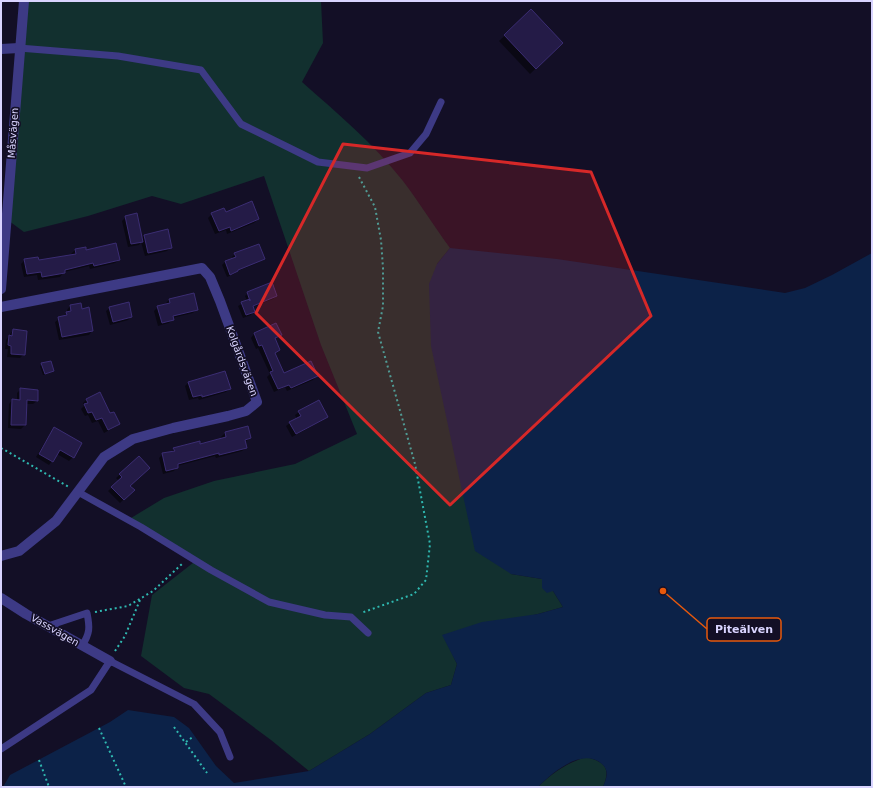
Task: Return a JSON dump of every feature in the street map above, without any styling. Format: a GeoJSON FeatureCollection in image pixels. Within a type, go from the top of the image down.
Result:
{"type":"FeatureCollection","features":[{"type":"Feature","properties":{"kind":"street","name":"Måsvägen"},"geometry":{"type":"LineString","coordinates":[[1,289],[4,210],[24,1]]}},
{"type":"Feature","properties":{"kind":"street"},"geometry":{"type":"LineString","coordinates":[[1,50],[19,48]]}},
{"type":"Feature","properties":{"kind":"street","name":"Kolgårdsvägen"},"geometry":{"type":"LineString","coordinates":[[1,307],[202,268],[210,278],[220,301],[257,402],[246,411],[133,439],[104,457],[50,526],[20,551],[1,556]]}},
{"type":"Feature","properties":{"kind":"street","name":"Vassvägen"},"geometry":{"type":"LineString","coordinates":[[1,598],[110,661]]}},
{"type":"Feature","properties":{"kind":"lane"},"geometry":{"type":"LineString","coordinates":[[19,48],[118,56],[201,70],[241,124],[318,162],[367,168],[410,153],[426,134],[441,102]]}},
{"type":"Feature","properties":{"kind":"lane"},"geometry":{"type":"LineString","coordinates":[[78,492],[269,602],[325,615],[351,617],[368,633]]}},
{"type":"Feature","properties":{"kind":"lane"},"geometry":{"type":"LineString","coordinates":[[48,626],[87,613],[90,628],[82,646]]}},
{"type":"Feature","properties":{"kind":"lane"},"geometry":{"type":"LineString","coordinates":[[1,748],[91,690],[110,661],[194,704],[220,732],[230,757]]}},
{"type":"Feature","properties":{"kind":"path"},"geometry":{"type":"LineString","coordinates":[[351,617],[414,594],[426,580],[430,544],[415,464],[378,332],[383,306],[383,268],[381,240],[375,207],[354,166]]}},
{"type":"Feature","properties":{"kind":"path"},"geometry":{"type":"LineString","coordinates":[[1,448],[78,492]]}},
{"type":"Feature","properties":{"kind":"path"},"geometry":{"type":"LineString","coordinates":[[87,613],[128,606],[153,591],[189,556]]}},
{"type":"Feature","properties":{"kind":"path"},"geometry":{"type":"LineString","coordinates":[[110,661],[125,636],[140,598]]}},
{"type":"Feature","properties":{"kind":"path"},"geometry":{"type":"LineString","coordinates":[[174,727],[207,773]]}},
{"type":"Feature","properties":{"kind":"path"},"geometry":{"type":"LineString","coordinates":[[99,728],[126,787]]}},
{"type":"Feature","properties":{"kind":"path"},"geometry":{"type":"LineString","coordinates":[[185,742],[194,736]]}},
{"type":"Feature","properties":{"kind":"path"},"geometry":{"type":"LineString","coordinates":[[39,760],[49,787]]}},
{"type":"Feature","properties":{"kind":"highlighted area"},"geometry":{"type":"Polygon","coordinates":[[[343,144],[591,172],[651,316],[450,505],[256,313],[343,144]]]}},
{"type":"Feature","properties":{"kind":"green space"},"geometry":{"type":"Polygon","coordinates":[[[28,1],[321,1],[323,43],[302,82],[355,129],[392,167],[450,248],[437,264],[511,574],[542,579],[553,591],[563,607],[443,635],[457,664],[451,685],[426,693],[370,734],[309,771],[271,740],[209,694],[184,688],[141,656],[152,595],[198,559],[131,518],[164,498],[214,481],[295,464],[357,434],[321,345],[264,176],[181,204],[152,196],[88,216],[24,232],[9,221],[28,1]]]}},
{"type":"Feature","properties":{"kind":"green space"},"geometry":{"type":"Polygon","coordinates":[[[586,757],[598,761],[605,767],[606,775],[603,787],[538,787],[560,769],[572,762],[586,757]]]}},
{"type":"Feature","properties":{"kind":"water"},"geometry":{"type":"Polygon","coordinates":[[[450,248],[557,259],[785,293],[805,288],[872,253],[872,787],[603,787],[607,775],[606,769],[602,764],[594,759],[586,758],[568,764],[538,787],[3,787],[10,775],[110,722],[128,710],[174,717],[189,728],[216,766],[234,783],[309,771],[370,734],[426,693],[451,685],[457,664],[442,635],[482,622],[538,614],[563,607],[553,591],[547,593],[542,588],[542,579],[511,574],[475,551],[431,346],[429,284],[437,264],[450,248]]]}},
{"type":"Feature","properties":{"kind":"building"},"geometry":{"type":"Polygon","coordinates":[[[531,9],[563,43],[536,69],[504,35],[531,9]]]}},
{"type":"Feature","properties":{"kind":"building"},"geometry":{"type":"Polygon","coordinates":[[[252,201],[259,219],[231,231],[230,227],[219,231],[211,213],[224,208],[226,212],[252,201]]]}},
{"type":"Feature","properties":{"kind":"building"},"geometry":{"type":"Polygon","coordinates":[[[137,213],[143,242],[131,244],[125,216],[137,213]]]}},
{"type":"Feature","properties":{"kind":"building"},"geometry":{"type":"Polygon","coordinates":[[[168,229],[172,248],[148,253],[144,235],[168,229]]]}},
{"type":"Feature","properties":{"kind":"building"},"geometry":{"type":"Polygon","coordinates":[[[116,243],[120,260],[94,266],[93,263],[65,270],[65,273],[42,277],[41,272],[27,274],[24,259],[38,257],[39,260],[76,254],[75,249],[86,247],[86,250],[116,243]]]}},
{"type":"Feature","properties":{"kind":"building"},"geometry":{"type":"Polygon","coordinates":[[[259,244],[265,259],[238,270],[230,275],[225,261],[236,257],[234,253],[259,244]]]}},
{"type":"Feature","properties":{"kind":"building"},"geometry":{"type":"Polygon","coordinates":[[[272,282],[277,296],[253,306],[255,312],[246,315],[241,302],[249,299],[247,292],[272,282]]]}},
{"type":"Feature","properties":{"kind":"building"},"geometry":{"type":"Polygon","coordinates":[[[194,293],[198,310],[173,316],[174,320],[162,323],[157,306],[170,303],[169,299],[194,293]]]}},
{"type":"Feature","properties":{"kind":"building"},"geometry":{"type":"Polygon","coordinates":[[[129,302],[132,317],[113,322],[109,307],[129,302]]]}},
{"type":"Feature","properties":{"kind":"building"},"geometry":{"type":"Polygon","coordinates":[[[81,303],[82,309],[89,307],[93,331],[62,337],[58,317],[67,315],[66,312],[71,311],[70,305],[81,303]]]}},
{"type":"Feature","properties":{"kind":"building"},"geometry":{"type":"Polygon","coordinates":[[[276,323],[282,335],[275,338],[280,350],[275,353],[284,373],[311,361],[318,376],[291,388],[289,385],[278,389],[270,372],[273,371],[262,345],[259,346],[254,333],[276,323]]]}},
{"type":"Feature","properties":{"kind":"building"},"geometry":{"type":"Polygon","coordinates":[[[13,329],[27,331],[25,355],[11,354],[11,346],[8,345],[9,335],[12,336],[13,329]]]}},
{"type":"Feature","properties":{"kind":"building"},"geometry":{"type":"Polygon","coordinates":[[[51,361],[54,371],[45,374],[41,363],[51,361]]]}},
{"type":"Feature","properties":{"kind":"building"},"geometry":{"type":"Polygon","coordinates":[[[225,371],[231,389],[202,397],[202,395],[193,397],[188,382],[225,371]]]}},
{"type":"Feature","properties":{"kind":"building"},"geometry":{"type":"Polygon","coordinates":[[[20,388],[38,390],[38,401],[27,400],[26,425],[11,425],[12,399],[20,400],[20,388]]]}},
{"type":"Feature","properties":{"kind":"building"},"geometry":{"type":"Polygon","coordinates":[[[100,392],[110,413],[114,412],[120,424],[108,430],[102,418],[96,420],[92,412],[88,413],[84,404],[88,403],[86,399],[100,392]]]}},
{"type":"Feature","properties":{"kind":"building"},"geometry":{"type":"Polygon","coordinates":[[[319,400],[328,417],[296,434],[289,422],[301,416],[298,411],[319,400]]]}},
{"type":"Feature","properties":{"kind":"building"},"geometry":{"type":"Polygon","coordinates":[[[248,426],[251,438],[245,440],[247,448],[219,455],[219,453],[178,464],[178,468],[166,471],[162,453],[175,451],[173,448],[200,441],[200,444],[226,437],[225,432],[248,426]]]}},
{"type":"Feature","properties":{"kind":"building"},"geometry":{"type":"Polygon","coordinates":[[[54,427],[82,443],[74,458],[60,450],[53,462],[39,454],[54,427]]]}},
{"type":"Feature","properties":{"kind":"building"},"geometry":{"type":"Polygon","coordinates":[[[139,456],[150,468],[130,486],[135,490],[124,500],[111,487],[122,477],[119,474],[139,456]]]}},
{"type":"Feature","properties":{"kind":"place","name":"Piteälven"},"geometry":{"type":"Point","coordinates":[663,591]}}]}
